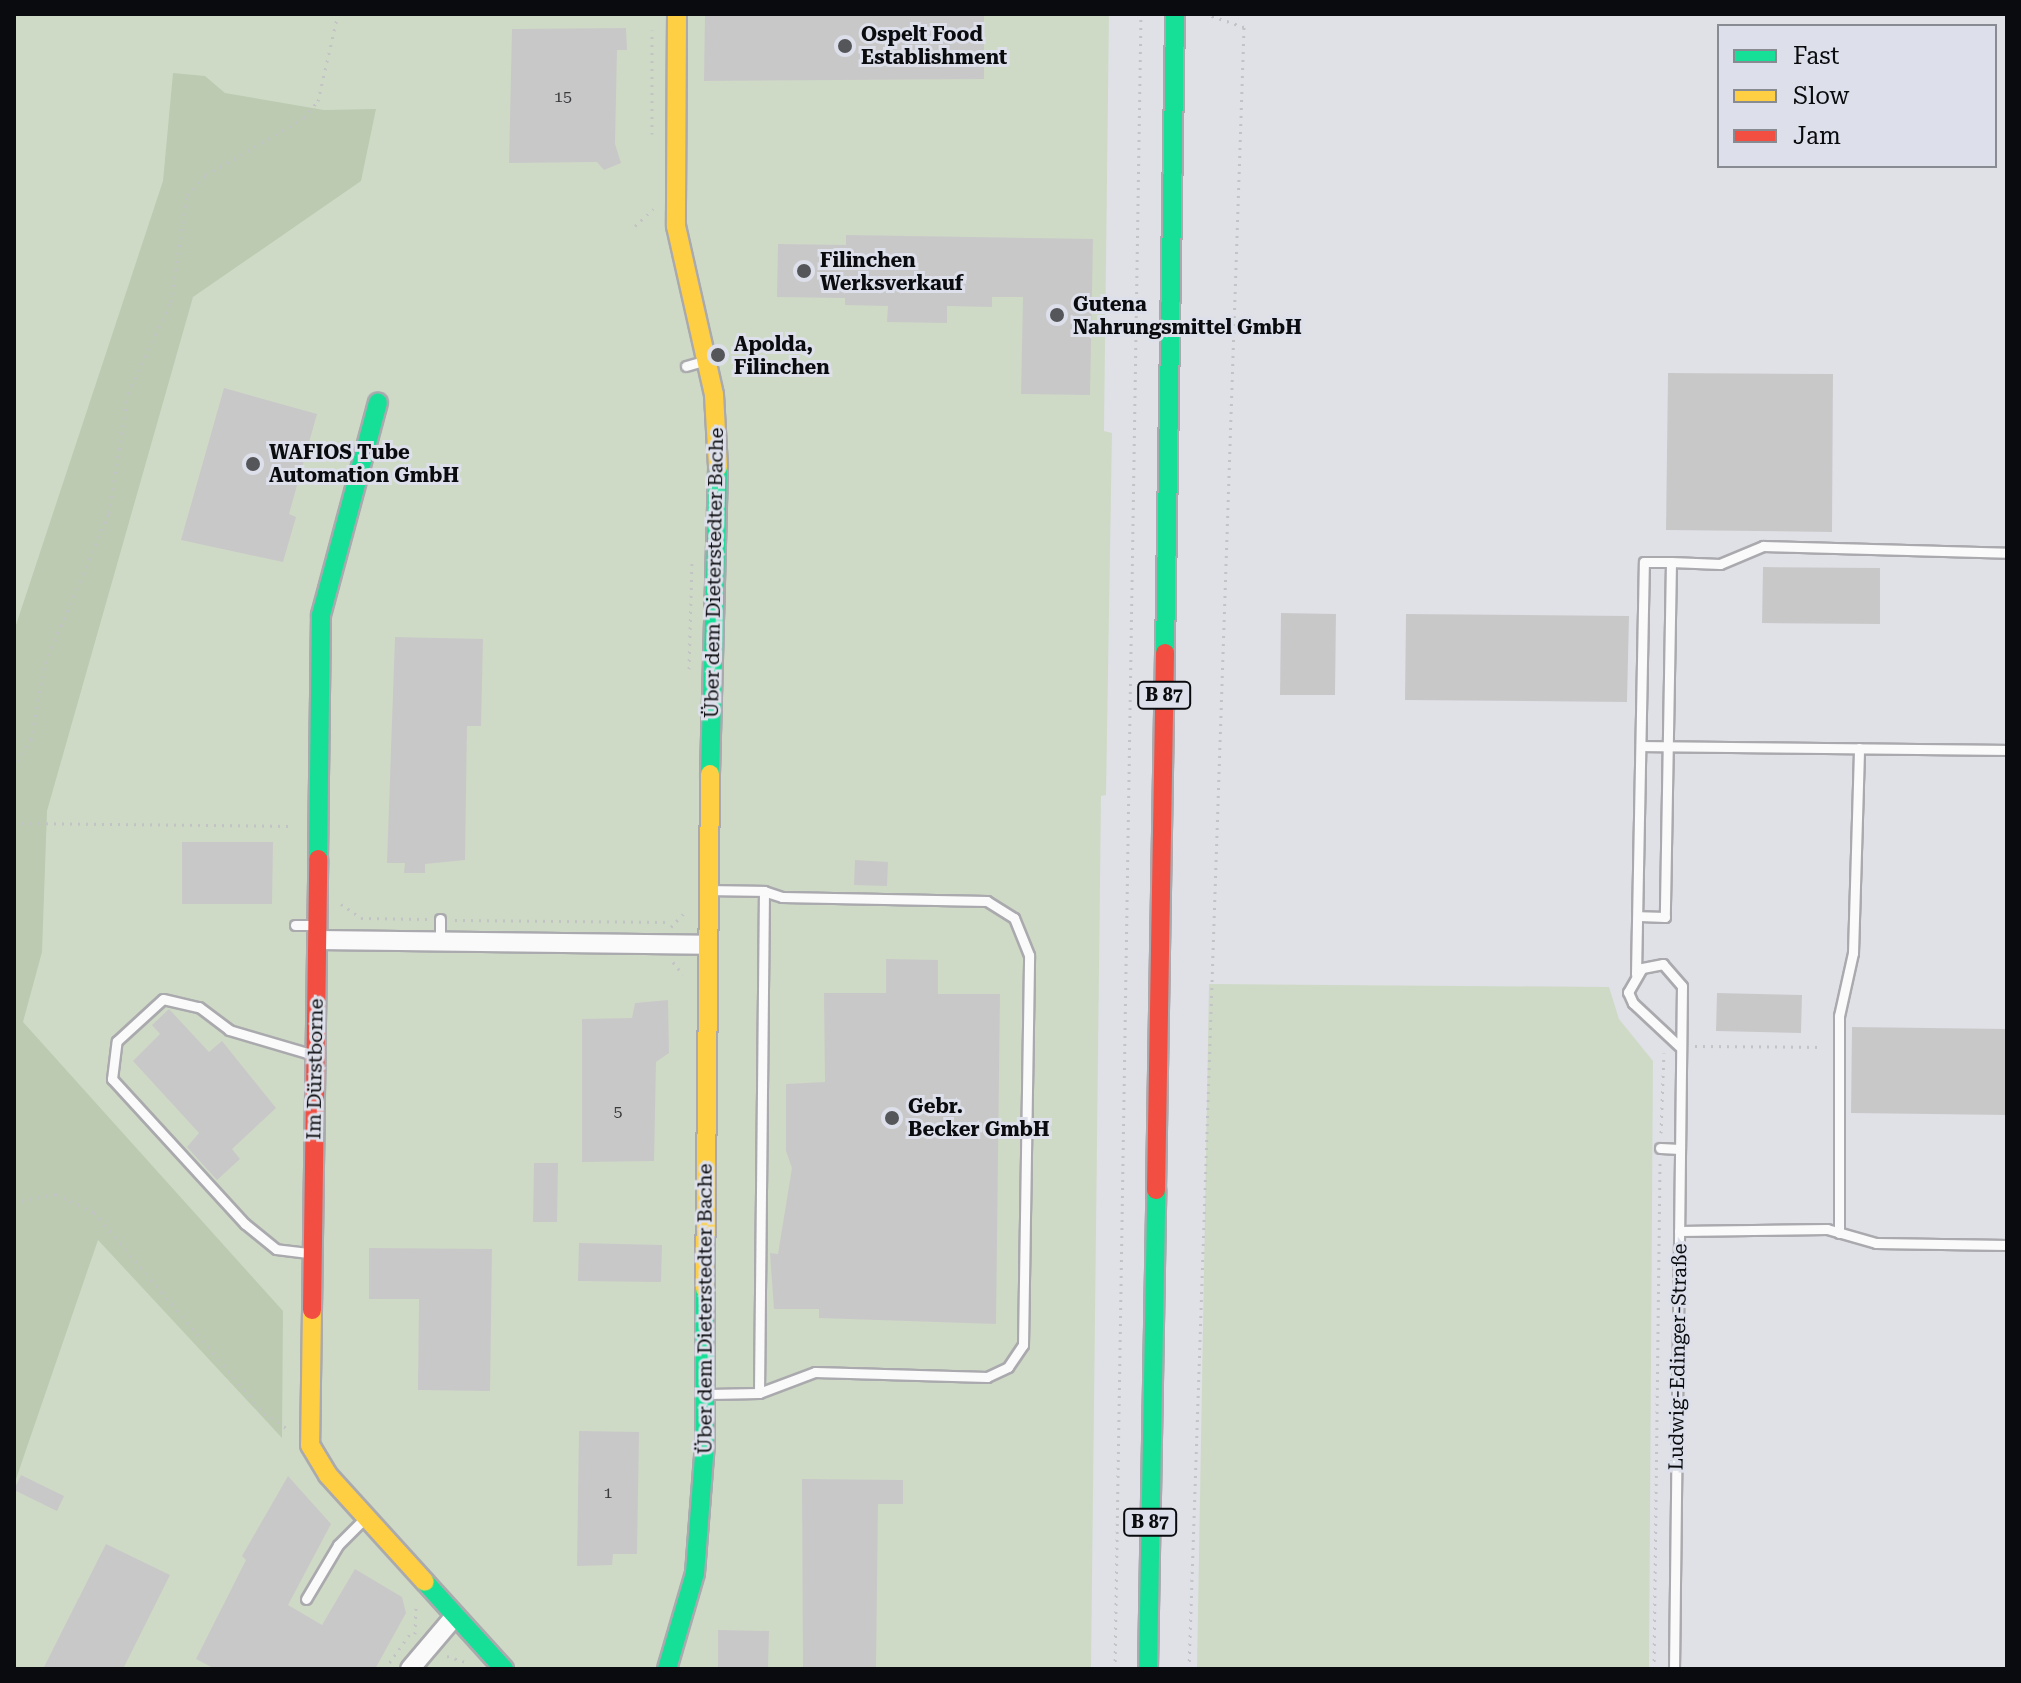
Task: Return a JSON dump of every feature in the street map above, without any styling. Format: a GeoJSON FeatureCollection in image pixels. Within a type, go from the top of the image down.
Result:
{"type":"FeatureCollection","features":[{"type":"Feature","properties":{"kind":"street","name":"Über dem Dieterstedter Bache"},"geometry":{"type":"LineString","coordinates":[[667,1669],[695,1573],[705,1394],[706,945],[719,445],[707,360],[676,226],[677,14]]}},
{"type":"Feature","properties":{"kind":"street","name":"B 87"},"geometry":{"type":"LineString","coordinates":[[1148,1669],[1175,14]]}},
{"type":"Feature","properties":{"kind":"street","name":"Im Dürstborne"},"geometry":{"type":"LineString","coordinates":[[310,1445],[321,615],[378,403]]}},
{"type":"Feature","properties":{"kind":"street"},"geometry":{"type":"LineString","coordinates":[[318,933],[440,941],[706,945]]}},
{"type":"Feature","properties":{"kind":"street"},"geometry":{"type":"LineString","coordinates":[[310,1445],[366,1518],[504,1669]]}},
{"type":"Feature","properties":{"kind":"street"},"geometry":{"type":"LineString","coordinates":[[410,1669],[455,1616]]}},
{"type":"Feature","properties":{"kind":"lane"},"geometry":{"type":"LineString","coordinates":[[686,366],[707,360]]}},
{"type":"Feature","properties":{"kind":"lane"},"geometry":{"type":"LineString","coordinates":[[1679,1046],[1633,1003],[1628,992],[1636,974],[1640,916],[1644,562],[1720,564],[1763,546],[2007,553]]}},
{"type":"Feature","properties":{"kind":"lane"},"geometry":{"type":"LineString","coordinates":[[1640,916],[1665,917],[1671,562]]}},
{"type":"Feature","properties":{"kind":"lane"},"geometry":{"type":"LineString","coordinates":[[1641,746],[2007,750]]}},
{"type":"Feature","properties":{"kind":"lane"},"geometry":{"type":"LineString","coordinates":[[1839,1233],[1839,1048],[1853,953],[1859,748]]}},
{"type":"Feature","properties":{"kind":"lane"},"geometry":{"type":"LineString","coordinates":[[705,1394],[759,1393],[815,1372],[987,1377],[1008,1367],[1023,1345],[1029,955],[1014,918],[987,901],[782,897],[764,891],[707,889]]}},
{"type":"Feature","properties":{"kind":"lane"},"geometry":{"type":"LineString","coordinates":[[759,1393],[764,891]]}},
{"type":"Feature","properties":{"kind":"lane"},"geometry":{"type":"LineString","coordinates":[[440,919],[440,941]]}},
{"type":"Feature","properties":{"kind":"lane"},"geometry":{"type":"LineString","coordinates":[[295,925],[318,933]]}},
{"type":"Feature","properties":{"kind":"lane","name":"Ludwig-Edinger-Straße"},"geometry":{"type":"LineString","coordinates":[[1636,974],[1663,964],[1680,978],[1674,1669]]}},
{"type":"Feature","properties":{"kind":"lane"},"geometry":{"type":"LineString","coordinates":[[312,1254],[276,1249],[245,1224],[112,1079],[117,1041],[163,999],[199,1007],[229,1030],[314,1055]]}},
{"type":"Feature","properties":{"kind":"lane"},"geometry":{"type":"LineString","coordinates":[[1660,1148],[1680,1149]]}},
{"type":"Feature","properties":{"kind":"lane"},"geometry":{"type":"LineString","coordinates":[[1679,1231],[1839,1233],[1876,1243],[2007,1245]]}},
{"type":"Feature","properties":{"kind":"lane"},"geometry":{"type":"LineString","coordinates":[[306,1599],[338,1545],[366,1518]]}},
{"type":"Feature","properties":{"kind":"path"},"geometry":{"type":"LineString","coordinates":[[14,768],[31,740],[45,663],[109,513],[128,393],[171,302],[187,195],[206,175],[304,118],[327,75],[338,14]]}},
{"type":"Feature","properties":{"kind":"path"},"geometry":{"type":"LineString","coordinates":[[653,14],[656,147]]}},
{"type":"Feature","properties":{"kind":"path"},"geometry":{"type":"LineString","coordinates":[[1115,1669],[1141,14]]}},
{"type":"Feature","properties":{"kind":"path"},"geometry":{"type":"LineString","coordinates":[[1189,1669],[1244,27],[1206,14]]}},
{"type":"Feature","properties":{"kind":"path"},"geometry":{"type":"LineString","coordinates":[[656,195],[656,222]]}},
{"type":"Feature","properties":{"kind":"path"},"geometry":{"type":"LineString","coordinates":[[635,226],[656,206]]}},
{"type":"Feature","properties":{"kind":"path"},"geometry":{"type":"LineString","coordinates":[[688,678],[693,557]]}},
{"type":"Feature","properties":{"kind":"path"},"geometry":{"type":"LineString","coordinates":[[14,823],[316,829]]}},
{"type":"Feature","properties":{"kind":"path"},"geometry":{"type":"LineString","coordinates":[[317,896],[338,895],[344,910],[361,918],[671,922],[689,907]]}},
{"type":"Feature","properties":{"kind":"path"},"geometry":{"type":"LineString","coordinates":[[671,922],[670,945],[686,984]]}},
{"type":"Feature","properties":{"kind":"path"},"geometry":{"type":"LineString","coordinates":[[1654,1669],[1664,1034]]}},
{"type":"Feature","properties":{"kind":"path"},"geometry":{"type":"LineString","coordinates":[[1679,1046],[1839,1048]]}},
{"type":"Feature","properties":{"kind":"path"},"geometry":{"type":"LineString","coordinates":[[14,1202],[56,1194],[94,1212],[264,1413],[310,1445]]}},
{"type":"Feature","properties":{"kind":"path"},"geometry":{"type":"LineString","coordinates":[[385,1669],[412,1631]]}},
{"type":"Feature","properties":{"kind":"green space"},"geometry":{"type":"Polygon","coordinates":[[[14,14],[1109,14],[1104,431],[1112,433],[1106,795],[1101,796],[1091,1669],[14,1669],[14,14]]]}},
{"type":"Feature","properties":{"kind":"green space"},"geometry":{"type":"Polygon","coordinates":[[[173,73],[205,76],[225,93],[324,110],[376,109],[361,181],[193,297],[47,811],[42,952],[23,1022],[283,1311],[282,1438],[98,1240],[14,1485],[14,631],[163,181],[173,73]]]}},
{"type":"Feature","properties":{"kind":"green space"},"geometry":{"type":"Polygon","coordinates":[[[1209,984],[1609,987],[1619,1019],[1653,1061],[1649,1669],[1197,1669],[1209,984]]]}},
{"type":"Feature","properties":{"kind":"building","name":"Ospelt Food Establishment"},"geometry":{"type":"Polygon","coordinates":[[[705,14],[984,14],[984,79],[704,81],[705,14]]]}},
{"type":"Feature","properties":{"kind":"building"},"geometry":{"type":"Polygon","coordinates":[[[626,28],[627,50],[617,50],[615,144],[621,163],[604,170],[597,162],[509,163],[512,29],[626,28]]]}},
{"type":"Feature","properties":{"kind":"building","name":"Gutena Nahrungsmittel GmbH"},"geometry":{"type":"Polygon","coordinates":[[[846,235],[1093,239],[1090,395],[1021,394],[1023,297],[992,297],[992,307],[947,306],[947,323],[887,322],[888,306],[845,305],[845,298],[777,297],[778,244],[846,245],[846,235]]]}},
{"type":"Feature","properties":{"kind":"building"},"geometry":{"type":"Polygon","coordinates":[[[1668,373],[1833,374],[1832,532],[1666,530],[1668,373]]]}},
{"type":"Feature","properties":{"kind":"building","name":"WAFIOS Tube Automation GmbH"},"geometry":{"type":"Polygon","coordinates":[[[224,388],[317,414],[289,514],[296,517],[283,562],[181,540],[224,388]]]}},
{"type":"Feature","properties":{"kind":"building"},"geometry":{"type":"Polygon","coordinates":[[[1763,567],[1880,568],[1880,624],[1762,623],[1763,567]]]}},
{"type":"Feature","properties":{"kind":"building"},"geometry":{"type":"Polygon","coordinates":[[[1281,613],[1336,614],[1335,695],[1280,695],[1281,613]]]}},
{"type":"Feature","properties":{"kind":"building"},"geometry":{"type":"Polygon","coordinates":[[[1406,614],[1629,616],[1627,702],[1405,700],[1406,614]]]}},
{"type":"Feature","properties":{"kind":"building"},"geometry":{"type":"Polygon","coordinates":[[[395,637],[483,639],[481,726],[467,726],[465,860],[425,864],[425,873],[404,873],[405,863],[387,863],[395,637]]]}},
{"type":"Feature","properties":{"kind":"building"},"geometry":{"type":"Polygon","coordinates":[[[182,842],[273,842],[272,904],[182,904],[182,842]]]}},
{"type":"Feature","properties":{"kind":"building"},"geometry":{"type":"Polygon","coordinates":[[[855,860],[888,862],[887,886],[854,885],[855,860]]]}},
{"type":"Feature","properties":{"kind":"building","name":"Gebr. Becker GmbH"},"geometry":{"type":"Polygon","coordinates":[[[886,959],[938,960],[938,994],[1000,994],[996,1324],[819,1318],[819,1309],[774,1309],[770,1253],[778,1254],[792,1168],[786,1151],[786,1084],[825,1082],[824,993],[886,993],[886,959]]]}},
{"type":"Feature","properties":{"kind":"building"},"geometry":{"type":"Polygon","coordinates":[[[1717,993],[1802,995],[1801,1033],[1716,1031],[1717,993]]]}},
{"type":"Feature","properties":{"kind":"building"},"geometry":{"type":"Polygon","coordinates":[[[668,1000],[669,1053],[656,1062],[654,1161],[582,1162],[582,1019],[632,1018],[635,1003],[668,1000]]]}},
{"type":"Feature","properties":{"kind":"building"},"geometry":{"type":"Polygon","coordinates":[[[169,1009],[209,1052],[222,1041],[276,1108],[232,1149],[240,1159],[217,1180],[187,1147],[199,1133],[133,1061],[160,1034],[152,1025],[169,1009]]]}},
{"type":"Feature","properties":{"kind":"building"},"geometry":{"type":"Polygon","coordinates":[[[1852,1027],[2007,1029],[2007,1115],[1851,1113],[1852,1027]]]}},
{"type":"Feature","properties":{"kind":"building"},"geometry":{"type":"Polygon","coordinates":[[[534,1163],[558,1163],[557,1222],[533,1222],[534,1163]]]}},
{"type":"Feature","properties":{"kind":"building"},"geometry":{"type":"Polygon","coordinates":[[[579,1243],[662,1245],[661,1282],[578,1281],[579,1243]]]}},
{"type":"Feature","properties":{"kind":"building"},"geometry":{"type":"Polygon","coordinates":[[[369,1248],[492,1249],[490,1391],[418,1390],[419,1299],[369,1299],[369,1248]]]}},
{"type":"Feature","properties":{"kind":"building"},"geometry":{"type":"Polygon","coordinates":[[[579,1431],[639,1432],[637,1554],[613,1554],[612,1565],[577,1566],[579,1431]]]}},
{"type":"Feature","properties":{"kind":"building"},"geometry":{"type":"Polygon","coordinates":[[[21,1475],[64,1496],[57,1511],[14,1490],[21,1475]]]}},
{"type":"Feature","properties":{"kind":"building"},"geometry":{"type":"Polygon","coordinates":[[[288,1476],[331,1524],[288,1605],[322,1625],[355,1569],[402,1597],[406,1613],[375,1669],[215,1669],[196,1659],[246,1560],[242,1556],[288,1476]]]}},
{"type":"Feature","properties":{"kind":"building"},"geometry":{"type":"Polygon","coordinates":[[[802,1479],[903,1480],[903,1504],[878,1504],[876,1669],[803,1669],[802,1479]]]}},
{"type":"Feature","properties":{"kind":"building"},"geometry":{"type":"Polygon","coordinates":[[[106,1544],[170,1575],[123,1669],[43,1669],[106,1544]]]}},
{"type":"Feature","properties":{"kind":"building"},"geometry":{"type":"Polygon","coordinates":[[[718,1630],[769,1631],[768,1669],[718,1669],[718,1630]]]}},
{"type":"Feature","properties":{"kind":"traffic: fast"},"geometry":{"type":"LineString","coordinates":[[1165,653],[1175,14]]}},
{"type":"Feature","properties":{"kind":"traffic: fast"},"geometry":{"type":"LineString","coordinates":[[318,859],[321,615],[378,403]]}},
{"type":"Feature","properties":{"kind":"traffic: fast"},"geometry":{"type":"LineString","coordinates":[[710,774],[718,467]]}},
{"type":"Feature","properties":{"kind":"traffic: fast"},"geometry":{"type":"LineString","coordinates":[[1148,1669],[1156,1190]]}},
{"type":"Feature","properties":{"kind":"traffic: fast"},"geometry":{"type":"LineString","coordinates":[[667,1669],[695,1573],[705,1443],[705,1289]]}},
{"type":"Feature","properties":{"kind":"traffic: fast"},"geometry":{"type":"LineString","coordinates":[[425,1582],[504,1669]]}},
{"type":"Feature","properties":{"kind":"traffic: slow"},"geometry":{"type":"LineString","coordinates":[[677,14],[676,226],[714,395],[718,467]]}},
{"type":"Feature","properties":{"kind":"traffic: slow"},"geometry":{"type":"LineString","coordinates":[[705,1289],[710,774]]}},
{"type":"Feature","properties":{"kind":"traffic: slow"},"geometry":{"type":"LineString","coordinates":[[312,1310],[310,1445],[328,1475],[425,1582]]}},
{"type":"Feature","properties":{"kind":"traffic: jam"},"geometry":{"type":"LineString","coordinates":[[1156,1190],[1165,653]]}},
{"type":"Feature","properties":{"kind":"traffic: jam"},"geometry":{"type":"LineString","coordinates":[[312,1310],[318,859]]}},
{"type":"Feature","properties":{"kind":"place","name":"Ospelt Food Establishment"},"geometry":{"type":"Point","coordinates":[845,46]}},
{"type":"Feature","properties":{"kind":"place","name":"Filinchen Werksverkauf"},"geometry":{"type":"Point","coordinates":[804,271]}},
{"type":"Feature","properties":{"kind":"place","name":"Gutena Nahrungsmittel GmbH"},"geometry":{"type":"Point","coordinates":[1057,315]}},
{"type":"Feature","properties":{"kind":"place","name":"Apolda, Filinchen"},"geometry":{"type":"Point","coordinates":[718,355]}},
{"type":"Feature","properties":{"kind":"place","name":"WAFIOS Tube Automation GmbH"},"geometry":{"type":"Point","coordinates":[253,464]}},
{"type":"Feature","properties":{"kind":"place","name":"Gebr. Becker GmbH"},"geometry":{"type":"Point","coordinates":[892,1118]}}]}
